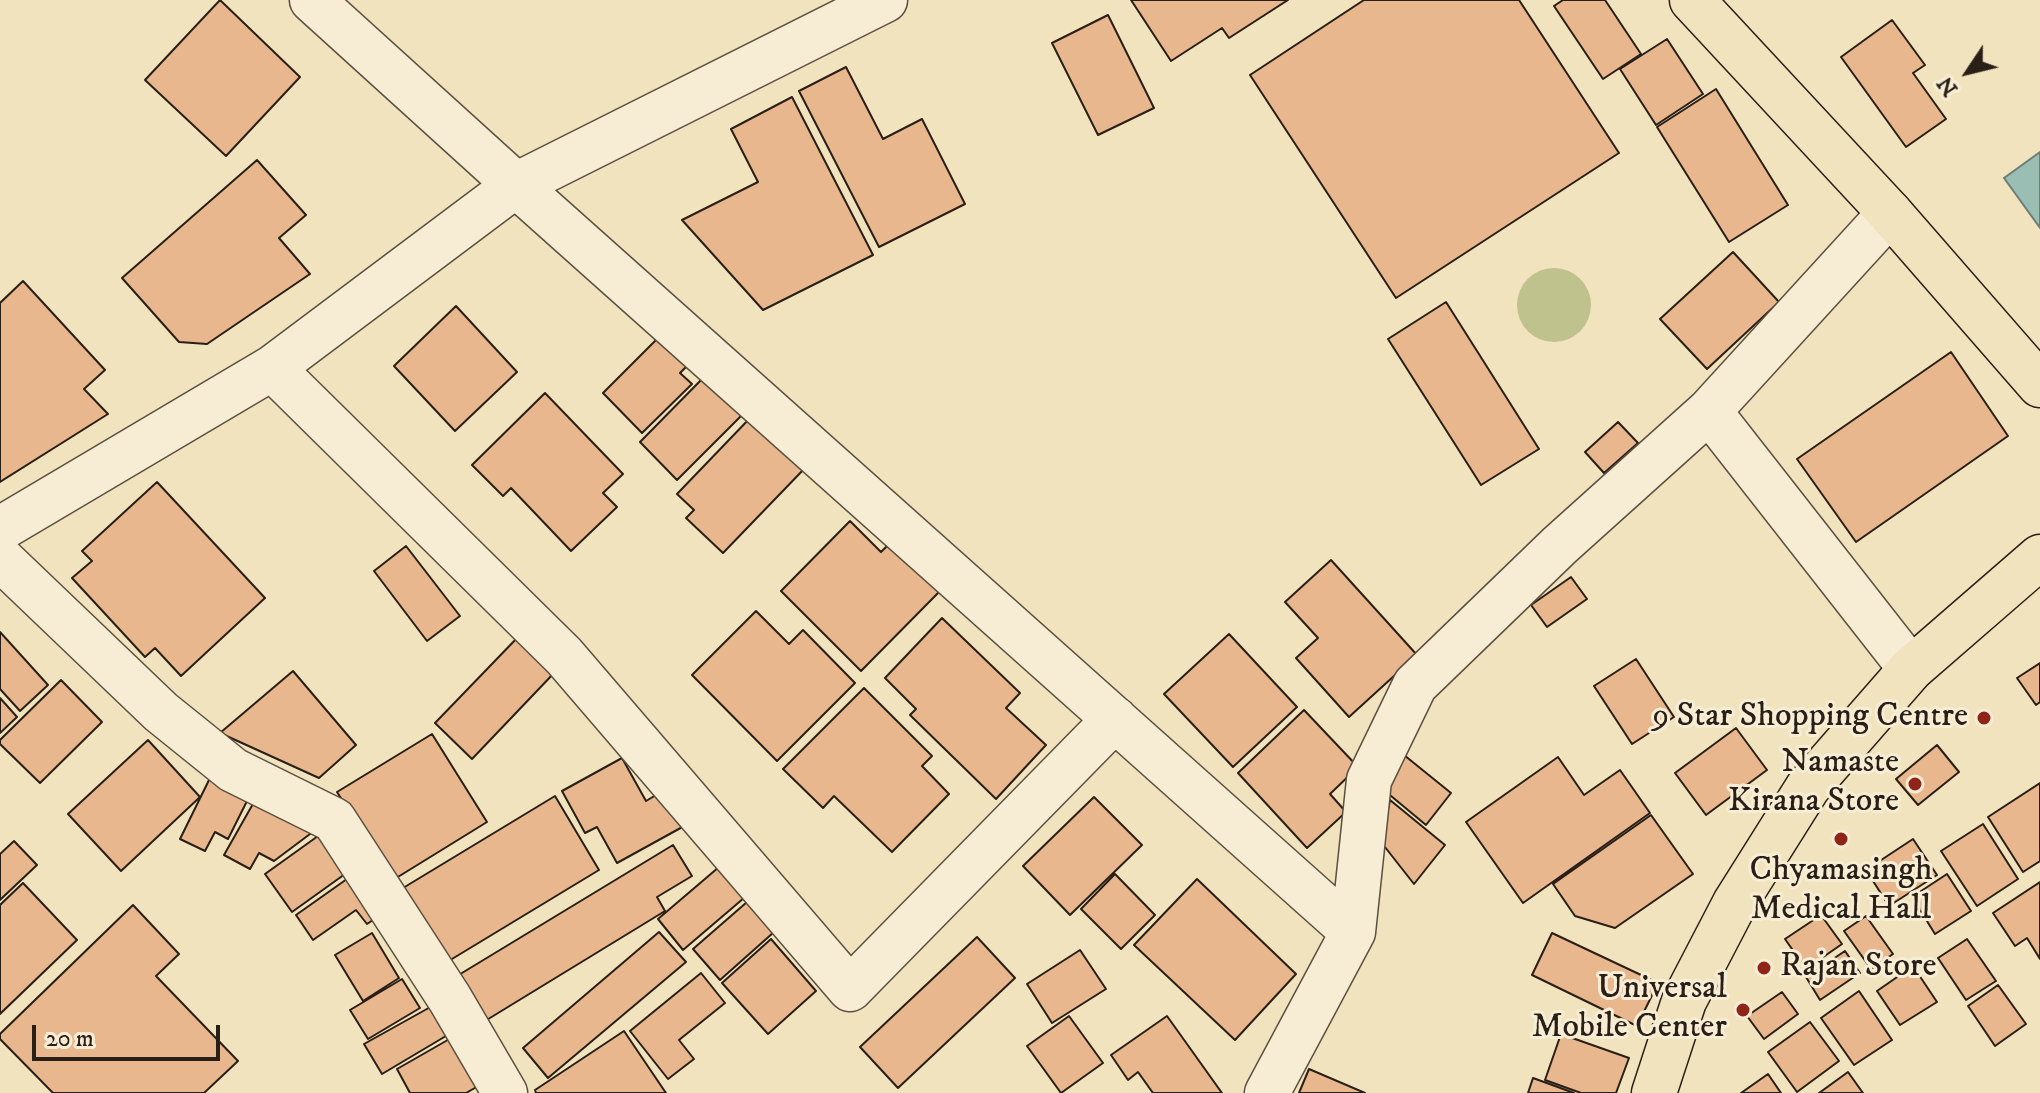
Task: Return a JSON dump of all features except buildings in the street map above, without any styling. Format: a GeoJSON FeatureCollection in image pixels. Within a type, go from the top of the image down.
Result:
{"type":"FeatureCollection","features":[{"type":"Feature","properties":{"kind":"main road"},"geometry":{"type":"LineString","coordinates":[[1711,6],[2040,385]]}},
{"type":"Feature","properties":{"kind":"main road"},"geometry":{"type":"LineString","coordinates":[[1654,1093],[1684,1001],[1735,903],[1808,787],[1911,669],[2040,557]]}},
{"type":"Feature","properties":{"kind":"street"},"geometry":{"type":"LineString","coordinates":[[312,0],[1353,932]]}},
{"type":"Feature","properties":{"kind":"street"},"geometry":{"type":"LineString","coordinates":[[0,529],[272,368],[516,185],[885,0]]}},
{"type":"Feature","properties":{"kind":"street"},"geometry":{"type":"LineString","coordinates":[[1267,1093],[1353,932],[1369,780],[1415,685],[1560,545],[1709,411],[1890,213]]}},
{"type":"Feature","properties":{"kind":"street"},"geometry":{"type":"LineString","coordinates":[[272,368],[564,656],[850,989],[1115,719]]}},
{"type":"Feature","properties":{"kind":"street"},"geometry":{"type":"LineString","coordinates":[[1709,411],[1911,669]]}},
{"type":"Feature","properties":{"kind":"street"},"geometry":{"type":"LineString","coordinates":[[0,558],[161,712],[233,770],[334,820],[450,999],[505,1093]]}},
{"type":"Feature","properties":{"kind":"green space"},"geometry":{"type":"Polygon","coordinates":[[[1554,268],[1568,271],[1580,279],[1588,291],[1591,305],[1588,319],[1580,331],[1568,339],[1554,342],[1540,339],[1528,331],[1520,319],[1517,305],[1520,291],[1528,279],[1540,271],[1554,268]]]}},
{"type":"Feature","properties":{"kind":"water"},"geometry":{"type":"Polygon","coordinates":[[[2040,152],[2040,228],[2004,178],[2040,152]]]}},
{"type":"Feature","properties":{"kind":"place","name":"9 Star Shopping Centre"},"geometry":{"type":"Point","coordinates":[1984,718]}},
{"type":"Feature","properties":{"kind":"place","name":"Namaste Kirana Store"},"geometry":{"type":"Point","coordinates":[1915,784]}},
{"type":"Feature","properties":{"kind":"place","name":"Chyamasingh Medical Hall"},"geometry":{"type":"Point","coordinates":[1841,839]}},
{"type":"Feature","properties":{"kind":"place","name":"Rajan Store"},"geometry":{"type":"Point","coordinates":[1764,968]}},
{"type":"Feature","properties":{"kind":"place","name":"Universal Mobile Center"},"geometry":{"type":"Point","coordinates":[1743,1010]}}]}
